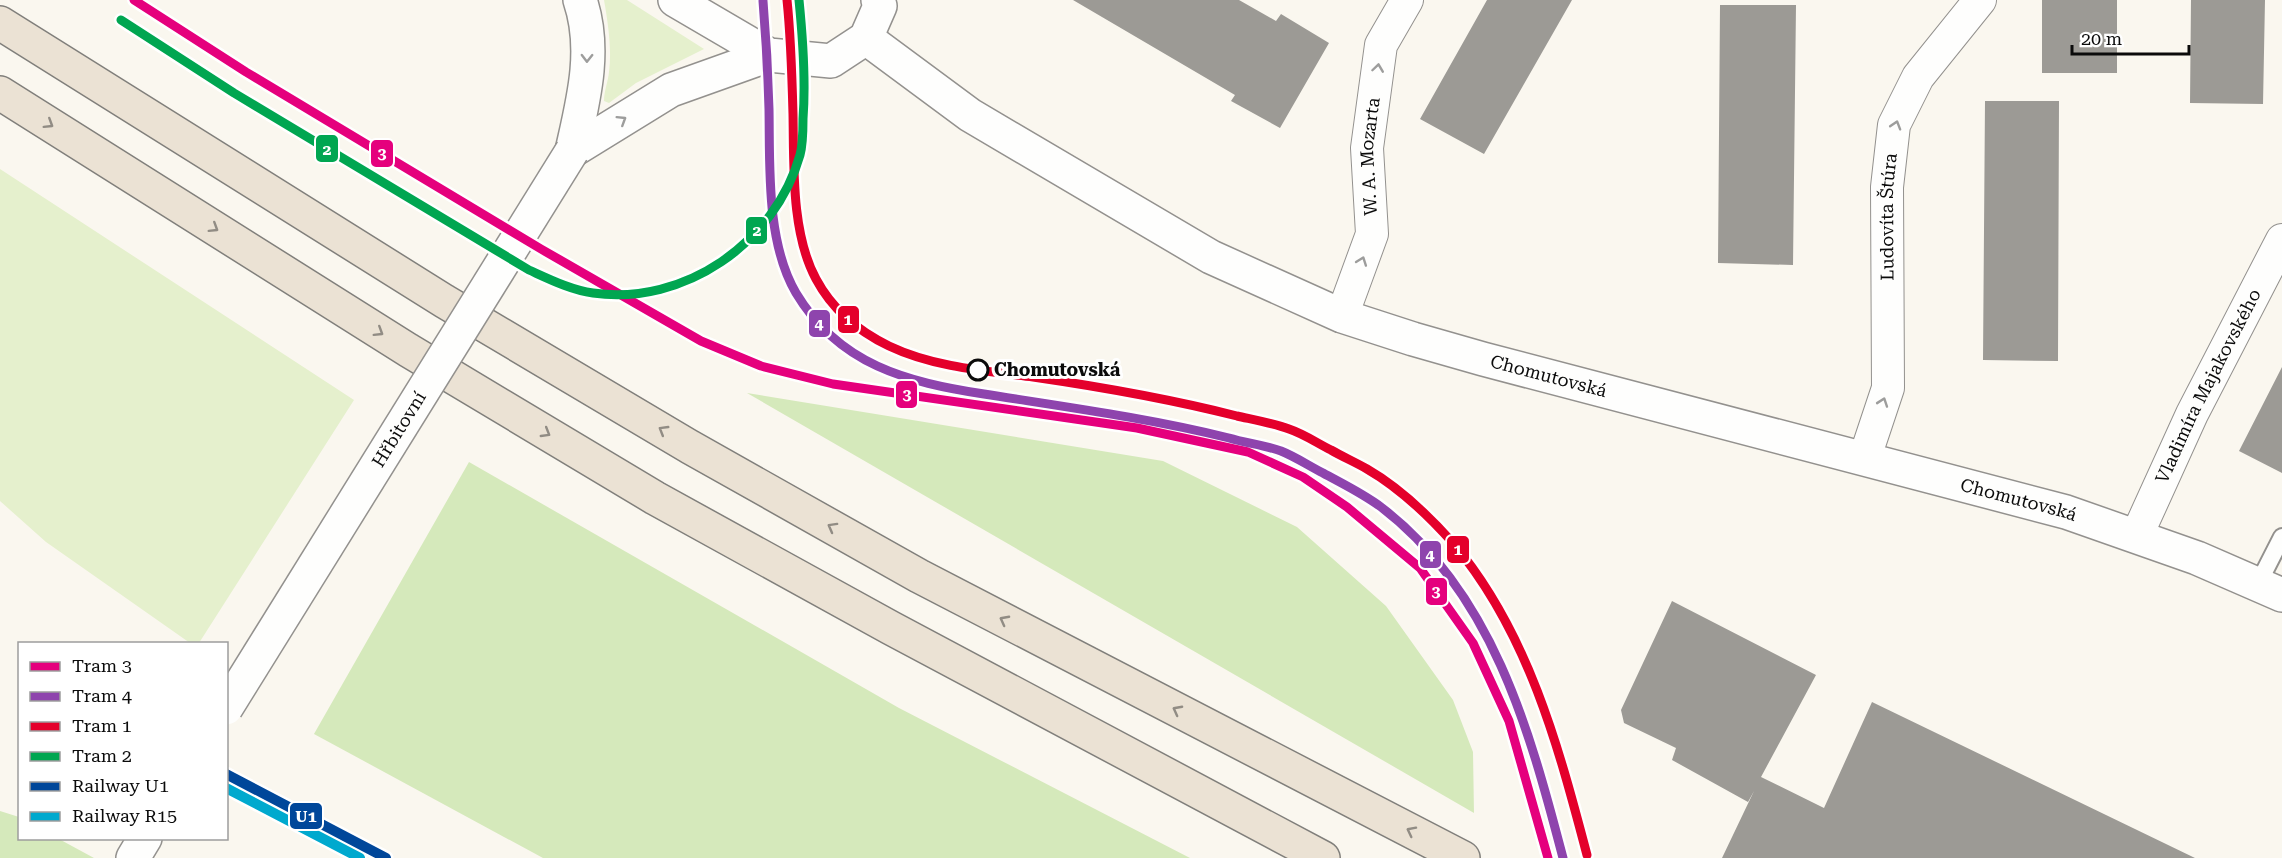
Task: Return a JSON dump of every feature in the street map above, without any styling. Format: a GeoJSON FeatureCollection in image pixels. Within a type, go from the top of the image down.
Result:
{"type":"FeatureCollection","features":[{"type":"Feature","properties":{"kind":"highway"},"geometry":{"type":"LineString","coordinates":[[0,23],[444,301],[690,447],[919,576],[1463,858]]}},
{"type":"Feature","properties":{"kind":"highway"},"geometry":{"type":"LineString","coordinates":[[0,93],[408,350],[655,498],[901,633],[1323,858]]}},
{"type":"Feature","properties":{"kind":"street"},"geometry":{"type":"LineString","coordinates":[[572,151],[587,83],[585,13],[580,0]]}},
{"type":"Feature","properties":{"kind":"street"},"geometry":{"type":"LineString","coordinates":[[675,0],[736,51],[831,61],[866,38],[880,6],[878,0]]}},
{"type":"Feature","properties":{"kind":"street","name":"W. A. Mozarta"},"geometry":{"type":"LineString","coordinates":[[1342,316],[1372,234],[1366,148],[1381,45],[1407,0]]}},
{"type":"Feature","properties":{"kind":"street","name":"Ludovíta Štúra"},"geometry":{"type":"LineString","coordinates":[[1865,457],[1888,388],[1887,187],[1894,125],[1918,77],[1980,0]]}},
{"type":"Feature","properties":{"kind":"street","name":"Chomutovská"},"geometry":{"type":"LineString","coordinates":[[866,38],[970,115],[1201,251],[1342,316],[1473,356],[1865,457],[2066,512],[2137,535],[2270,590]]}},
{"type":"Feature","properties":{"kind":"street"},"geometry":{"type":"LineString","coordinates":[[572,151],[736,51]]}},
{"type":"Feature","properties":{"kind":"street","name":"Hřbitovní"},"geometry":{"type":"LineString","coordinates":[[228,705],[572,151]]}},
{"type":"Feature","properties":{"kind":"street","name":"Vladimíra Majakovského"},"geometry":{"type":"LineString","coordinates":[[2137,535],[2192,414],[2282,240]]}},
{"type":"Feature","properties":{"kind":"street"},"geometry":{"type":"LineString","coordinates":[[133,858],[144,840]]}},
{"type":"Feature","properties":{"kind":"lane"},"geometry":{"type":"LineString","coordinates":[[2270,590],[2282,537]]}},
{"type":"Feature","properties":{"kind":"green space"},"geometry":{"type":"Polygon","coordinates":[[[604,0],[627,0],[704,49],[636,83],[609,103],[604,101],[610,54],[604,0]]]}},
{"type":"Feature","properties":{"kind":"green space"},"geometry":{"type":"Polygon","coordinates":[[[0,169],[354,400],[200,642],[189,642],[46,542],[0,501],[0,169]]]}},
{"type":"Feature","properties":{"kind":"green space"},"geometry":{"type":"Polygon","coordinates":[[[747,393],[1163,461],[1297,527],[1386,606],[1453,700],[1473,752],[1474,813],[747,393]]]}},
{"type":"Feature","properties":{"kind":"green space"},"geometry":{"type":"Polygon","coordinates":[[[469,462],[899,708],[1190,858],[543,858],[314,734],[469,462]]]}},
{"type":"Feature","properties":{"kind":"green space"},"geometry":{"type":"Polygon","coordinates":[[[0,811],[18,817],[18,840],[61,840],[94,858],[0,858],[0,811]]]}},
{"type":"Feature","properties":{"kind":"building"},"geometry":{"type":"Polygon","coordinates":[[[1073,0],[1239,0],[1276,21],[1281,14],[1329,43],[1280,128],[1231,101],[1235,95],[1073,0]]]}},
{"type":"Feature","properties":{"kind":"building"},"geometry":{"type":"Polygon","coordinates":[[[1487,0],[1572,0],[1484,154],[1420,119],[1487,0]]]}},
{"type":"Feature","properties":{"kind":"building"},"geometry":{"type":"Polygon","coordinates":[[[2042,0],[2117,0],[2117,73],[2042,73],[2042,0]]]}},
{"type":"Feature","properties":{"kind":"building"},"geometry":{"type":"Polygon","coordinates":[[[2191,0],[2265,0],[2263,104],[2190,103],[2191,0]]]}},
{"type":"Feature","properties":{"kind":"building"},"geometry":{"type":"Polygon","coordinates":[[[1720,5],[1796,5],[1793,265],[1718,263],[1720,5]]]}},
{"type":"Feature","properties":{"kind":"building"},"geometry":{"type":"Polygon","coordinates":[[[1985,101],[2059,101],[2058,361],[1983,360],[1985,101]]]}},
{"type":"Feature","properties":{"kind":"building"},"geometry":{"type":"Polygon","coordinates":[[[2282,367],[2282,473],[2239,451],[2282,367]]]}},
{"type":"Feature","properties":{"kind":"building"},"geometry":{"type":"Polygon","coordinates":[[[1672,601],[1816,675],[1761,777],[1824,808],[1872,702],[2195,858],[1722,858],[1754,791],[1748,802],[1672,760],[1676,748],[1624,723],[1621,710],[1672,601]]]}},
{"type":"Feature","properties":{"kind":"tram line","name":"3"},"geometry":{"type":"LineString","coordinates":[[134,0],[246,72],[541,249],[701,341],[761,366],[833,384],[1137,428],[1248,452],[1303,477],[1347,507],[1420,568],[1473,643],[1509,721],[1548,858]]}},
{"type":"Feature","properties":{"kind":"tram line","name":"1"},"geometry":{"type":"LineString","coordinates":[[787,0],[792,71],[795,198],[798,220],[808,261],[816,279],[838,309],[856,326],[878,340],[923,359],[960,367],[1136,394],[1283,427],[1305,436],[1379,476],[1424,512],[1453,543],[1479,577],[1502,614],[1521,652],[1552,731],[1587,855]]}},
{"type":"Feature","properties":{"kind":"tram line","name":"2"},"geometry":{"type":"LineString","coordinates":[[121,20],[234,93],[529,270],[585,292],[627,294],[660,289],[692,278],[721,262],[748,241],[770,216],[788,187],[800,155],[803,137],[804,74],[799,0]]}},
{"type":"Feature","properties":{"kind":"tram line","name":"4"},"geometry":{"type":"LineString","coordinates":[[763,1],[768,82],[770,179],[775,227],[786,273],[813,318],[854,353],[902,376],[956,389],[1107,413],[1268,447],[1297,459],[1381,507],[1419,541],[1451,579],[1478,621],[1501,666],[1520,712],[1563,858]]}},
{"type":"Feature","properties":{"kind":"rail line","name":"U1"},"geometry":{"type":"LineString","coordinates":[[228,775],[386,858]]}},
{"type":"Feature","properties":{"kind":"rail line","name":"R15"},"geometry":{"type":"LineString","coordinates":[[228,789],[360,858]]}},
{"type":"Feature","properties":{"kind":"place","name":"Chomutovská"},"geometry":{"type":"Point","coordinates":[978,370]}}]}
